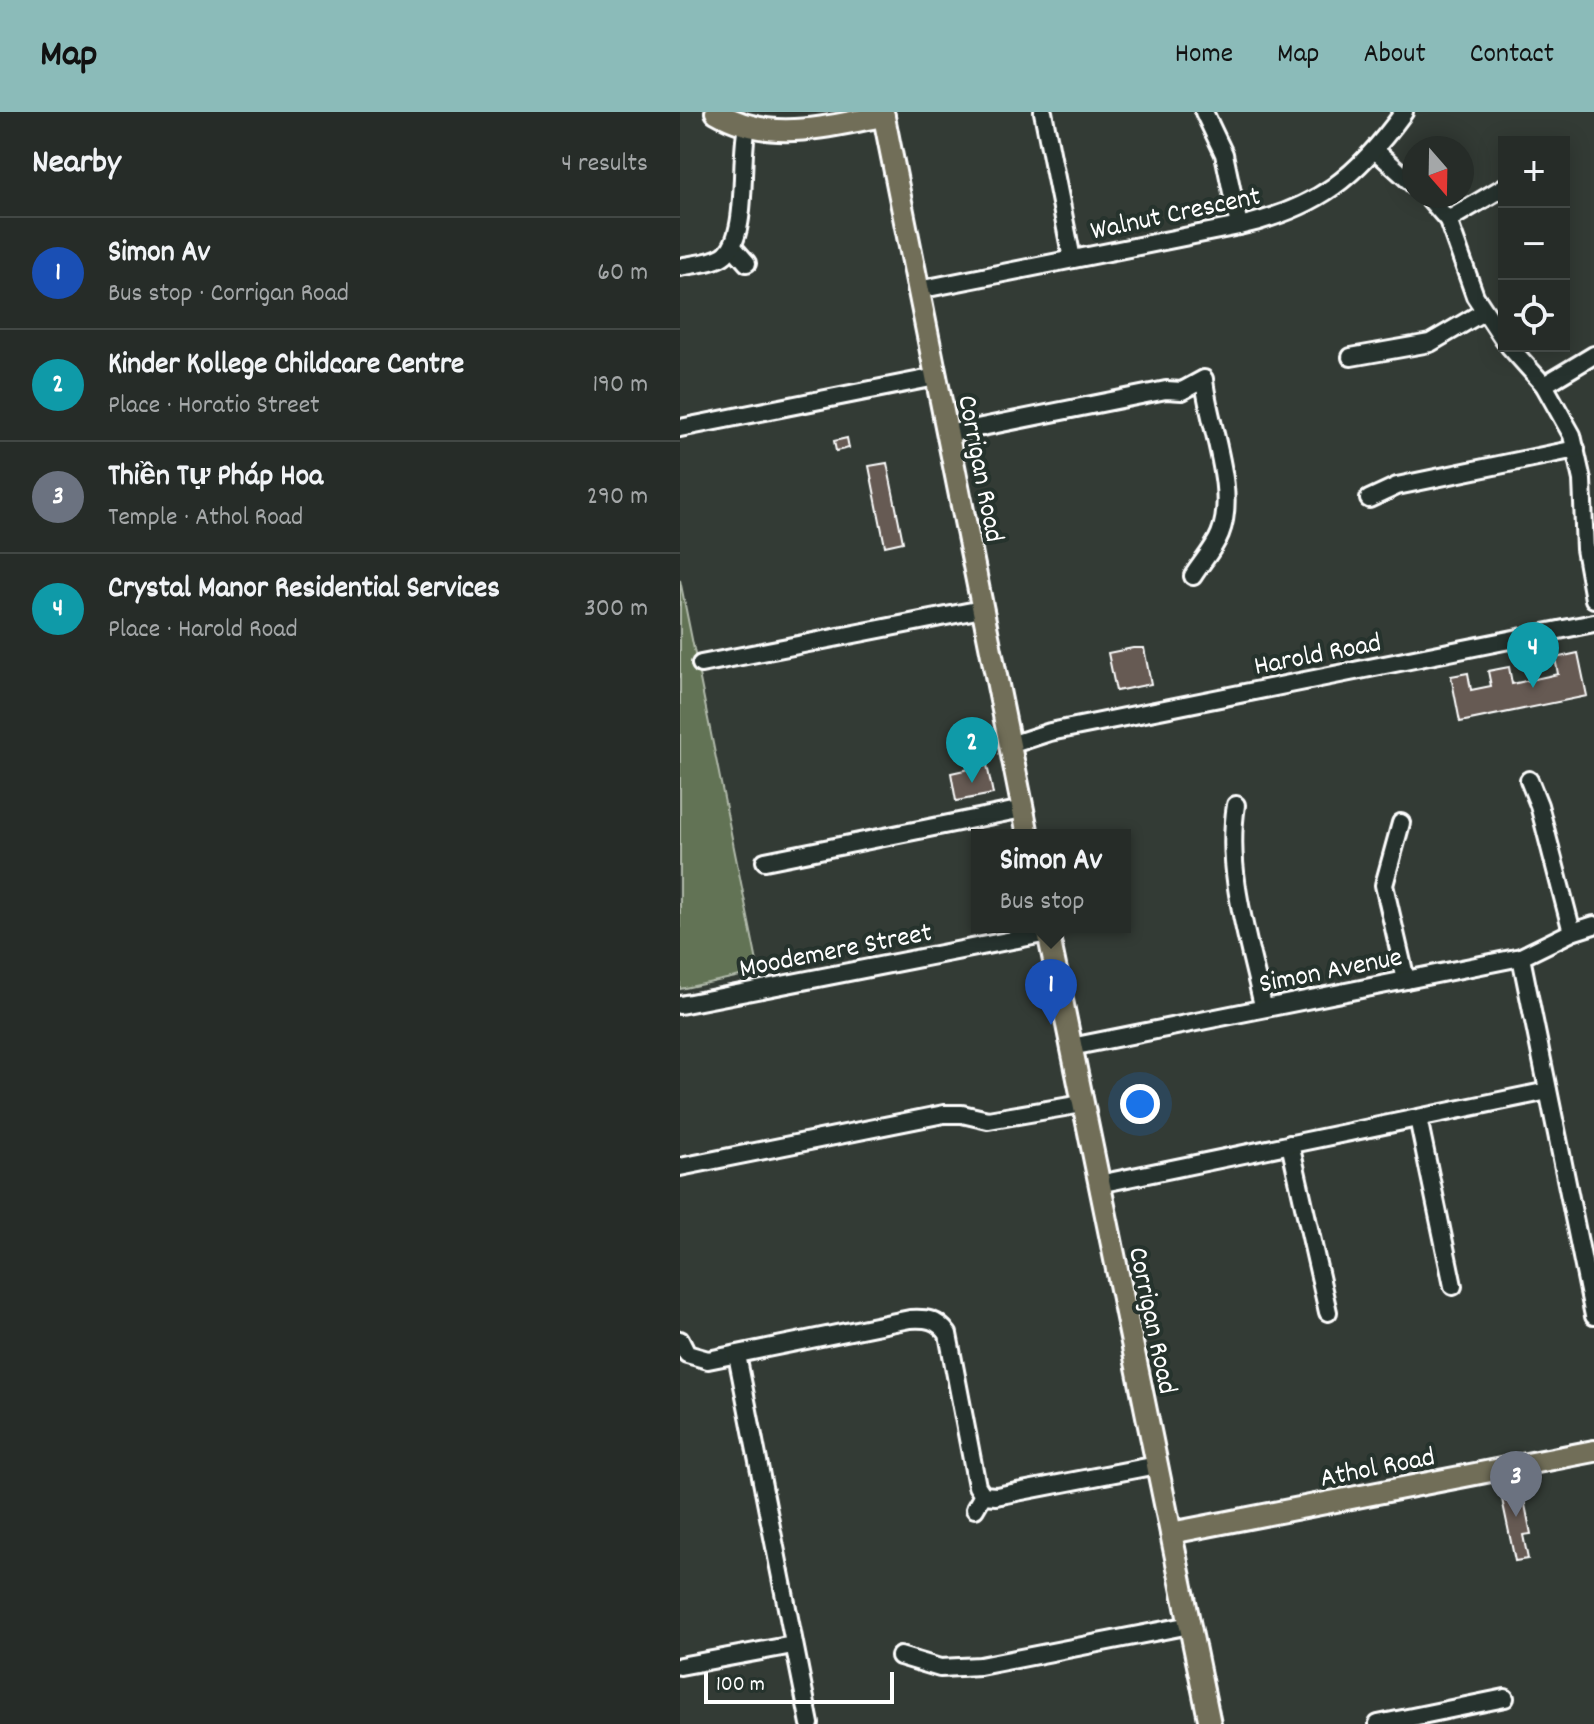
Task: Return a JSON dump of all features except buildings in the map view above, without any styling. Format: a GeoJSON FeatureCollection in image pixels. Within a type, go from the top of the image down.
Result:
{"type":"FeatureCollection","features":[{"type":"Feature","properties":{"kind":"main road"},"geometry":{"type":"LineString","coordinates":[[716,112],[747,127],[801,132],[884,114]]}},
{"type":"Feature","properties":{"kind":"main road","name":"Corrigan Road"},"geometry":{"type":"LineString","coordinates":[[884,114],[1027,829]]}},
{"type":"Feature","properties":{"kind":"main road","name":"Corrigan Road"},"geometry":{"type":"LineString","coordinates":[[1048,933],[1210,1724]]}},
{"type":"Feature","properties":{"kind":"main road","name":"Athol Road"},"geometry":{"type":"LineString","coordinates":[[1171,1533],[1594,1451]]}},
{"type":"Feature","properties":{"kind":"street"},"geometry":{"type":"LineString","coordinates":[[1043,112],[1072,259]]}},
{"type":"Feature","properties":{"kind":"street"},"geometry":{"type":"LineString","coordinates":[[1204,112],[1224,154],[1239,226]]}},
{"type":"Feature","properties":{"kind":"street","name":"Walnut Crescent"},"geometry":{"type":"LineString","coordinates":[[918,290],[1239,226],[1290,212],[1321,197],[1376,151],[1404,112]]}},
{"type":"Feature","properties":{"kind":"street"},"geometry":{"type":"LineString","coordinates":[[680,267],[722,257],[733,247],[739,235],[743,144],[747,127]]}},
{"type":"Feature","properties":{"kind":"street"},"geometry":{"type":"LineString","coordinates":[[1376,151],[1402,174]]}},
{"type":"Feature","properties":{"kind":"street"},"geometry":{"type":"LineString","coordinates":[[1448,220],[1498,191]]}},
{"type":"Feature","properties":{"kind":"street"},"geometry":{"type":"LineString","coordinates":[[1438,208],[1448,220],[1469,282],[1483,312],[1498,332]]}},
{"type":"Feature","properties":{"kind":"street"},"geometry":{"type":"LineString","coordinates":[[733,247],[747,263]]}},
{"type":"Feature","properties":{"kind":"street"},"geometry":{"type":"LineString","coordinates":[[1351,357],[1430,343],[1483,312]]}},
{"type":"Feature","properties":{"kind":"street"},"geometry":{"type":"LineString","coordinates":[[1514,352],[1544,385],[1567,422],[1576,449],[1584,494],[1585,549],[1594,599]]}},
{"type":"Feature","properties":{"kind":"street"},"geometry":{"type":"LineString","coordinates":[[1544,385],[1594,355]]}},
{"type":"Feature","properties":{"kind":"street"},"geometry":{"type":"LineString","coordinates":[[680,428],[936,377]]}},
{"type":"Feature","properties":{"kind":"street"},"geometry":{"type":"LineString","coordinates":[[947,434],[1166,390],[1182,391],[1204,379],[1225,493],[1224,514],[1220,534],[1193,576]]}},
{"type":"Feature","properties":{"kind":"street"},"geometry":{"type":"LineString","coordinates":[[1369,499],[1397,486],[1576,449]]}},
{"type":"Feature","properties":{"kind":"street"},"geometry":{"type":"LineString","coordinates":[[701,664],[982,609]]}},
{"type":"Feature","properties":{"kind":"street","name":"Harold Road"},"geometry":{"type":"LineString","coordinates":[[1009,740],[1594,623]]}},
{"type":"Feature","properties":{"kind":"street"},"geometry":{"type":"LineString","coordinates":[[1529,780],[1539,805],[1572,932]]}},
{"type":"Feature","properties":{"kind":"street"},"geometry":{"type":"LineString","coordinates":[[1236,805],[1232,848],[1236,878],[1263,1006]]}},
{"type":"Feature","properties":{"kind":"street"},"geometry":{"type":"LineString","coordinates":[[765,861],[1023,809]]}},
{"type":"Feature","properties":{"kind":"street"},"geometry":{"type":"LineString","coordinates":[[1401,823],[1384,885],[1406,980]]}},
{"type":"Feature","properties":{"kind":"street","name":"Simon Avenue"},"geometry":{"type":"LineString","coordinates":[[1071,1047],[1263,1006],[1521,957],[1572,932],[1594,925]]}},
{"type":"Feature","properties":{"kind":"street","name":"Moodemere Street"},"geometry":{"type":"LineString","coordinates":[[680,1005],[1032,933]]}},
{"type":"Feature","properties":{"kind":"street"},"geometry":{"type":"LineString","coordinates":[[1521,957],[1594,1316]]}},
{"type":"Feature","properties":{"kind":"street"},"geometry":{"type":"LineString","coordinates":[[1099,1184],[1548,1091]]}},
{"type":"Feature","properties":{"kind":"street"},"geometry":{"type":"LineString","coordinates":[[680,1167],[944,1114],[988,1120],[1082,1104]]}},
{"type":"Feature","properties":{"kind":"street"},"geometry":{"type":"LineString","coordinates":[[1418,1118],[1453,1286]]}},
{"type":"Feature","properties":{"kind":"street"},"geometry":{"type":"LineString","coordinates":[[1290,1144],[1328,1312]]}},
{"type":"Feature","properties":{"kind":"street"},"geometry":{"type":"LineString","coordinates":[[680,1340],[687,1354],[695,1359],[737,1355],[927,1318],[940,1323],[953,1350],[979,1502],[996,1496],[1157,1465]]}},
{"type":"Feature","properties":{"kind":"street"},"geometry":{"type":"LineString","coordinates":[[737,1355],[810,1724]]}},
{"type":"Feature","properties":{"kind":"street"},"geometry":{"type":"LineString","coordinates":[[900,1656],[940,1668],[980,1666],[1190,1625]]}},
{"type":"Feature","properties":{"kind":"street"},"geometry":{"type":"LineString","coordinates":[[680,1666],[793,1645]]}},
{"type":"Feature","properties":{"kind":"street"},"geometry":{"type":"LineString","coordinates":[[1378,1724],[1505,1698]]}},
{"type":"Feature","properties":{"kind":"green space"},"geometry":{"type":"Polygon","coordinates":[[[680,580],[759,972],[680,989],[680,580]]]}},
{"type":"Feature","properties":{"kind":"place","name":"Crystal Manor Residential Services"},"geometry":{"type":"Point","coordinates":[1533,688]}},
{"type":"Feature","properties":{"kind":"place","name":"Kinder Kollege Childcare Centre"},"geometry":{"type":"Point","coordinates":[972,783]}},
{"type":"Feature","properties":{"kind":"place","name":"Simon Av"},"geometry":{"type":"Point","coordinates":[1051,1025]}},
{"type":"Feature","properties":{"kind":"place","name":"Thiền Tự Pháp Hoa"},"geometry":{"type":"Point","coordinates":[1516,1517]}}]}
